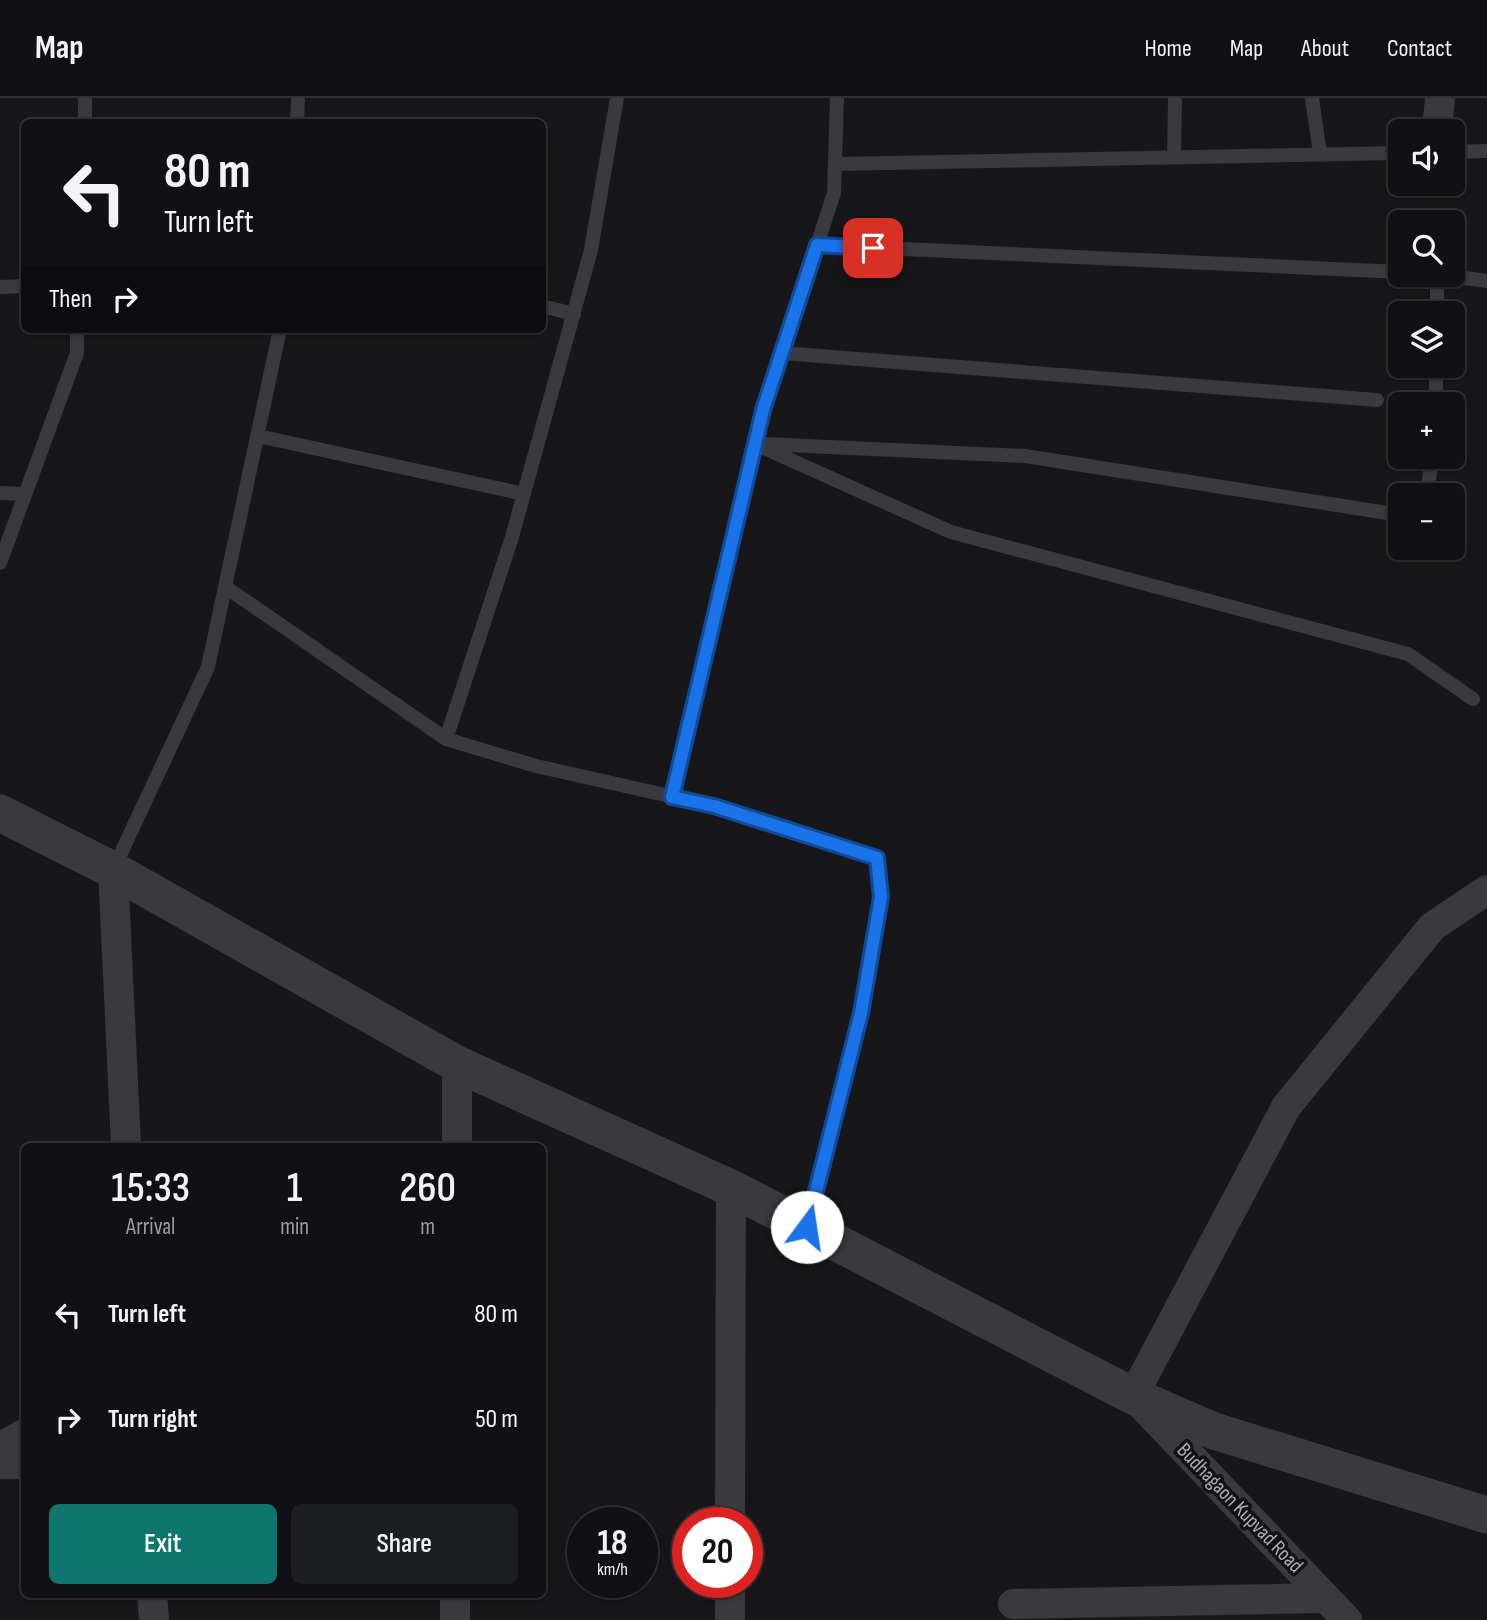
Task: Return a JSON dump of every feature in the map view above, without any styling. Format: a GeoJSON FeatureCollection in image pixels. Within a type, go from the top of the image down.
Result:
{"type":"FeatureCollection","features":[{"type":"Feature","properties":{"kind":"street"},"geometry":{"type":"LineString","coordinates":[[1438,119],[1440,98]]}},
{"type":"Feature","properties":{"kind":"street"},"geometry":{"type":"LineString","coordinates":[[0,813],[113,870],[457,1064],[731,1188],[1133,1396],[1214,1431],[1487,1515]]}},
{"type":"Feature","properties":{"kind":"street"},"geometry":{"type":"LineString","coordinates":[[113,870],[126,1143]]}},
{"type":"Feature","properties":{"kind":"street"},"geometry":{"type":"LineString","coordinates":[[1133,1396],[1286,1107],[1432,927],[1487,890]]}},
{"type":"Feature","properties":{"kind":"street"},"geometry":{"type":"LineString","coordinates":[[457,1064],[457,1143]]}},
{"type":"Feature","properties":{"kind":"street"},"geometry":{"type":"LineString","coordinates":[[730,1507],[731,1188]]}},
{"type":"Feature","properties":{"kind":"street","name":"Budhagaon Kupvad Road"},"geometry":{"type":"LineString","coordinates":[[1133,1396],[1347,1620]]}},
{"type":"Feature","properties":{"kind":"street"},"geometry":{"type":"LineString","coordinates":[[0,1447],[21,1436]]}},
{"type":"Feature","properties":{"kind":"street"},"geometry":{"type":"LineString","coordinates":[[0,1464],[21,1464]]}},
{"type":"Feature","properties":{"kind":"street"},"geometry":{"type":"LineString","coordinates":[[152,1598],[154,1620]]}},
{"type":"Feature","properties":{"kind":"street"},"geometry":{"type":"LineString","coordinates":[[455,1598],[455,1620]]}},
{"type":"Feature","properties":{"kind":"street"},"geometry":{"type":"LineString","coordinates":[[730,1598],[730,1620]]}},
{"type":"Feature","properties":{"kind":"street"},"geometry":{"type":"LineString","coordinates":[[1013,1604],[1326,1598]]}},
{"type":"Feature","properties":{"kind":"lane"},"geometry":{"type":"LineString","coordinates":[[85,98],[85,119]]}},
{"type":"Feature","properties":{"kind":"lane"},"geometry":{"type":"LineString","coordinates":[[297,119],[298,98]]}},
{"type":"Feature","properties":{"kind":"lane"},"geometry":{"type":"LineString","coordinates":[[446,739],[524,494],[574,314],[591,250],[617,98]]}},
{"type":"Feature","properties":{"kind":"lane"},"geometry":{"type":"LineString","coordinates":[[672,797],[755,444],[834,193],[837,98]]}},
{"type":"Feature","properties":{"kind":"lane"},"geometry":{"type":"LineString","coordinates":[[1174,157],[1175,98]]}},
{"type":"Feature","properties":{"kind":"lane"},"geometry":{"type":"LineString","coordinates":[[1312,98],[1320,154]]}},
{"type":"Feature","properties":{"kind":"lane"},"geometry":{"type":"LineString","coordinates":[[1465,152],[1487,151]]}},
{"type":"Feature","properties":{"kind":"lane"},"geometry":{"type":"LineString","coordinates":[[835,164],[1388,153]]}},
{"type":"Feature","properties":{"kind":"lane"},"geometry":{"type":"LineString","coordinates":[[817,245],[1388,271]]}},
{"type":"Feature","properties":{"kind":"lane"},"geometry":{"type":"LineString","coordinates":[[1465,278],[1487,281]]}},
{"type":"Feature","properties":{"kind":"lane"},"geometry":{"type":"LineString","coordinates":[[0,287],[21,286]]}},
{"type":"Feature","properties":{"kind":"lane"},"geometry":{"type":"LineString","coordinates":[[546,307],[574,314]]}},
{"type":"Feature","properties":{"kind":"lane"},"geometry":{"type":"LineString","coordinates":[[0,563],[76,353],[77,333]]}},
{"type":"Feature","properties":{"kind":"lane"},"geometry":{"type":"LineString","coordinates":[[113,870],[208,667],[227,588],[278,333]]}},
{"type":"Feature","properties":{"kind":"lane"},"geometry":{"type":"LineString","coordinates":[[782,353],[1377,400]]}},
{"type":"Feature","properties":{"kind":"lane"},"geometry":{"type":"LineString","coordinates":[[258,436],[524,494]]}},
{"type":"Feature","properties":{"kind":"lane"},"geometry":{"type":"LineString","coordinates":[[755,444],[1025,456],[1388,513]]}},
{"type":"Feature","properties":{"kind":"lane"},"geometry":{"type":"LineString","coordinates":[[755,444],[951,531],[1408,654],[1473,699]]}},
{"type":"Feature","properties":{"kind":"lane"},"geometry":{"type":"LineString","coordinates":[[0,493],[25,494]]}},
{"type":"Feature","properties":{"kind":"lane"},"geometry":{"type":"LineString","coordinates":[[227,588],[446,739],[536,766],[714,806],[877,858],[881,897],[861,1013],[807,1227]]}},
{"type":"Feature","properties":{"kind":"route"},"geometry":{"type":"LineString","coordinates":[[807,1227],[861,1013],[881,897],[877,858],[714,806],[672,797],[763,410],[817,245],[873,248]]}}]}
